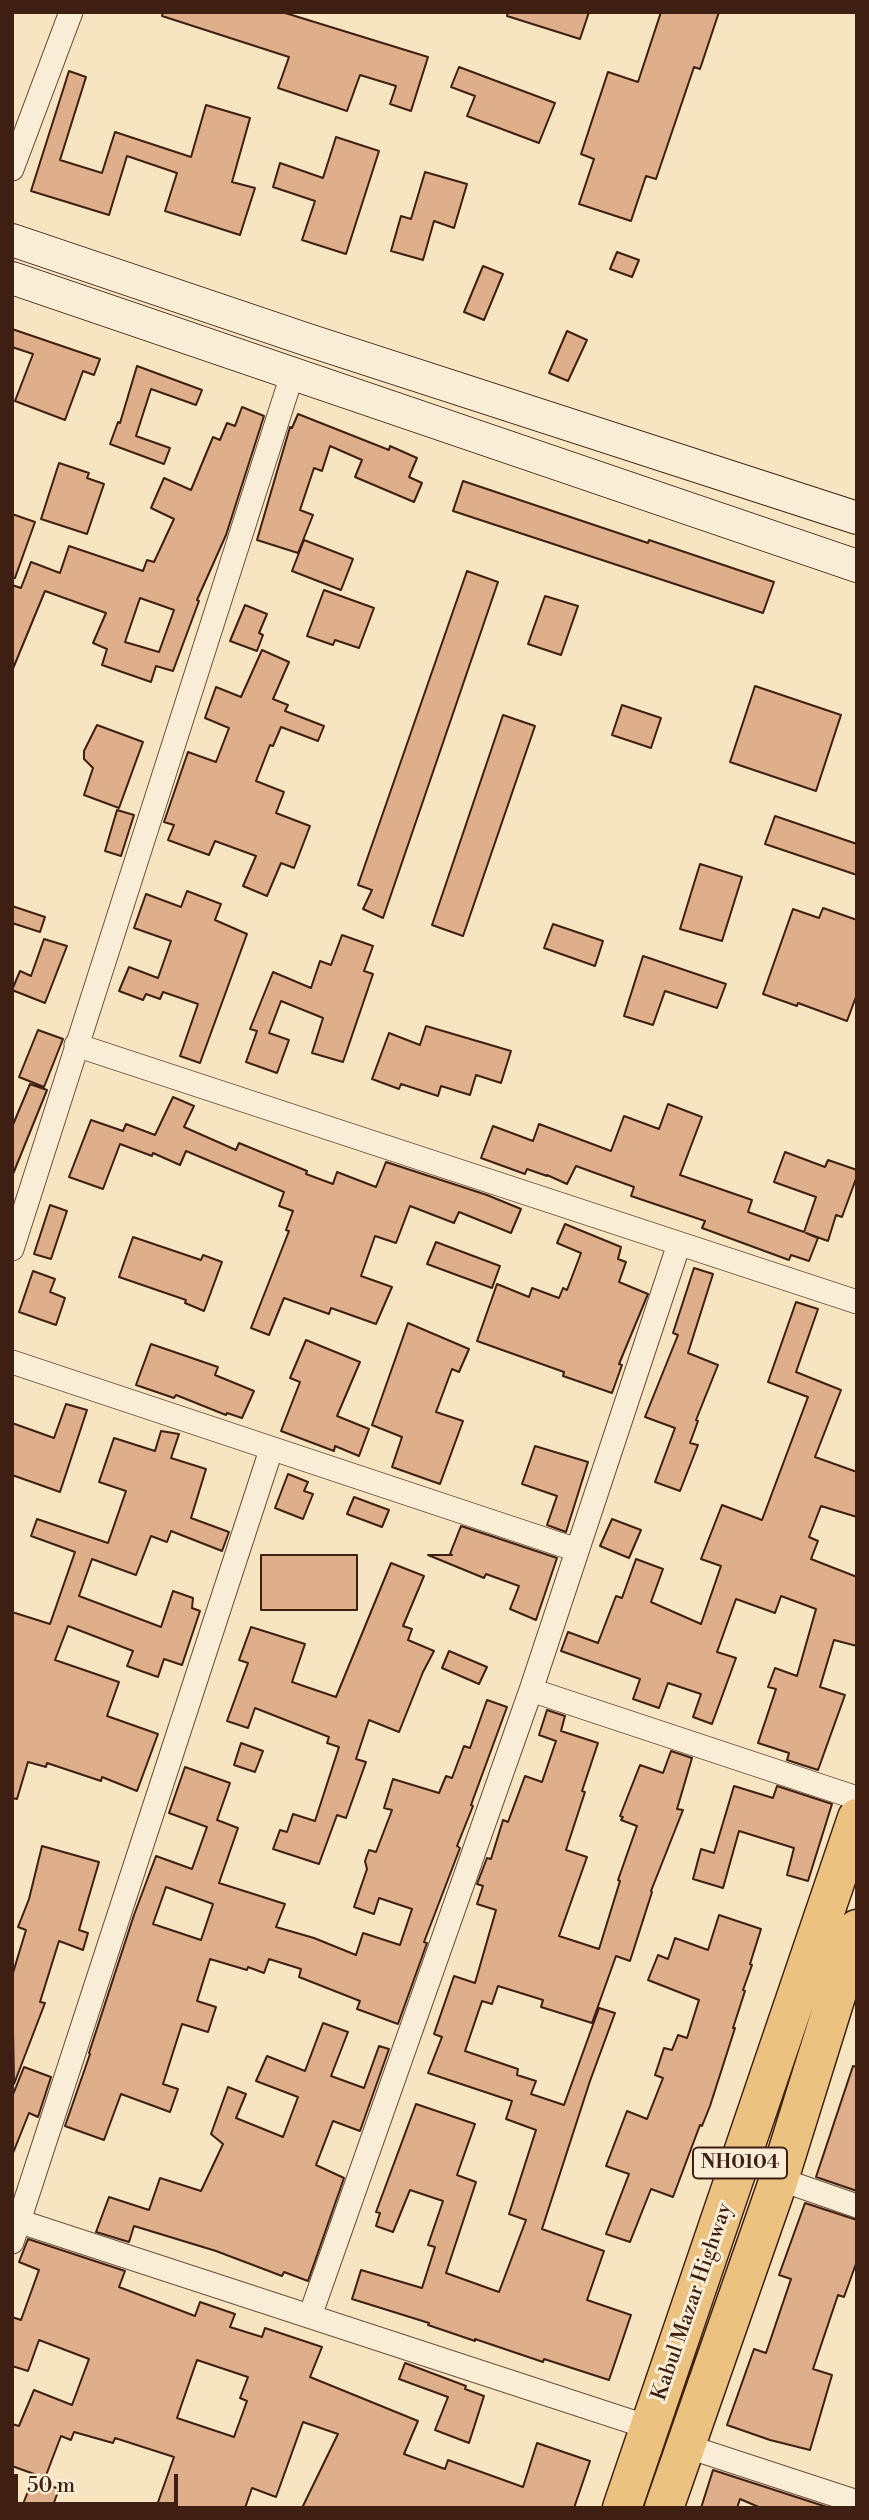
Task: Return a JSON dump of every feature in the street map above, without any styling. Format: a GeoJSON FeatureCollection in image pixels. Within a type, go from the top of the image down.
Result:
{"type":"FeatureCollection","features":[{"type":"Feature","properties":{"kind":"highway","name":"Kabul Mazar Highway"},"geometry":{"type":"LineString","coordinates":[[622,2508],[857,1818]]}},
{"type":"Feature","properties":{"kind":"highway","name":"Kabul Mazar Highway"},"geometry":{"type":"LineString","coordinates":[[664,2508],[779,2179],[857,1929]]}},
{"type":"Feature","properties":{"kind":"main road"},"geometry":{"type":"LineString","coordinates":[[12,240],[307,340],[857,518]]}},
{"type":"Feature","properties":{"kind":"main road"},"geometry":{"type":"LineString","coordinates":[[12,278],[857,566]]}},
{"type":"Feature","properties":{"kind":"street"},"geometry":{"type":"LineString","coordinates":[[12,169],[71,12]]}},
{"type":"Feature","properties":{"kind":"street"},"geometry":{"type":"LineString","coordinates":[[12,1250],[292,375]]}},
{"type":"Feature","properties":{"kind":"street"},"geometry":{"type":"LineString","coordinates":[[76,1045],[857,1303]]}},
{"type":"Feature","properties":{"kind":"street"},"geometry":{"type":"LineString","coordinates":[[310,2316],[531,1690],[680,1244]]}},
{"type":"Feature","properties":{"kind":"street"},"geometry":{"type":"LineString","coordinates":[[12,1362],[577,1550]]}},
{"type":"Feature","properties":{"kind":"street"},"geometry":{"type":"LineString","coordinates":[[271,1450],[15,2227],[310,2316],[651,2428]]}},
{"type":"Feature","properties":{"kind":"street"},"geometry":{"type":"LineString","coordinates":[[531,1690],[857,1798]]}},
{"type":"Feature","properties":{"kind":"street"},"geometry":{"type":"LineString","coordinates":[[779,2179],[857,2206]]}},
{"type":"Feature","properties":{"kind":"street"},"geometry":{"type":"LineString","coordinates":[[686,2446],[857,2502]]}},
{"type":"Feature","properties":{"kind":"building"},"geometry":{"type":"Polygon","coordinates":[[[163,12],[282,12],[428,57],[411,111],[390,104],[396,86],[360,75],[347,111],[278,88],[289,57],[162,16],[163,12]]]}},
{"type":"Feature","properties":{"kind":"building"},"geometry":{"type":"Polygon","coordinates":[[[508,12],[589,12],[580,39],[507,16],[508,12]]]}},
{"type":"Feature","properties":{"kind":"building"},"geometry":{"type":"Polygon","coordinates":[[[661,12],[719,12],[700,69],[694,67],[656,179],[646,176],[631,221],[579,204],[594,159],[581,154],[608,72],[638,82],[661,12]]]}},
{"type":"Feature","properties":{"kind":"building"},"geometry":{"type":"Polygon","coordinates":[[[459,67],[555,103],[539,143],[467,116],[475,96],[451,87],[459,67]]]}},
{"type":"Feature","properties":{"kind":"building"},"geometry":{"type":"Polygon","coordinates":[[[69,71],[86,77],[60,160],[102,173],[115,132],[191,157],[206,105],[250,118],[232,182],[255,188],[240,235],[165,211],[177,173],[127,156],[109,215],[31,191],[69,71]]]}},
{"type":"Feature","properties":{"kind":"building"},"geometry":{"type":"Polygon","coordinates":[[[336,137],[379,151],[346,254],[302,240],[315,201],[273,187],[280,163],[323,178],[336,137]]]}},
{"type":"Feature","properties":{"kind":"building"},"geometry":{"type":"Polygon","coordinates":[[[425,172],[467,184],[454,228],[434,221],[423,260],[391,251],[401,216],[411,219],[425,172]]]}},
{"type":"Feature","properties":{"kind":"building"},"geometry":{"type":"Polygon","coordinates":[[[617,252],[639,260],[632,277],[610,269],[617,252]]]}},
{"type":"Feature","properties":{"kind":"building"},"geometry":{"type":"Polygon","coordinates":[[[483,266],[503,274],[484,320],[464,312],[483,266]]]}},
{"type":"Feature","properties":{"kind":"building"},"geometry":{"type":"Polygon","coordinates":[[[12,329],[100,359],[94,375],[83,371],[65,420],[15,401],[33,354],[12,347],[12,329]]]}},
{"type":"Feature","properties":{"kind":"building"},"geometry":{"type":"Polygon","coordinates":[[[567,331],[587,340],[568,381],[549,373],[567,331]]]}},
{"type":"Feature","properties":{"kind":"building"},"geometry":{"type":"Polygon","coordinates":[[[137,366],[202,390],[196,405],[151,389],[136,436],[170,448],[164,464],[110,444],[118,422],[120,423],[137,366]]]}},
{"type":"Feature","properties":{"kind":"building"},"geometry":{"type":"Polygon","coordinates":[[[242,407],[264,416],[226,535],[197,600],[199,601],[173,671],[156,666],[151,682],[102,665],[107,649],[93,643],[106,613],[45,591],[12,671],[12,585],[21,588],[31,562],[60,573],[69,546],[143,571],[147,560],[154,562],[174,519],[151,508],[164,478],[191,490],[213,437],[220,440],[227,423],[235,426],[242,407]],[[140,598],[125,642],[159,652],[174,610],[140,598]]]}},
{"type":"Feature","properties":{"kind":"building"},"geometry":{"type":"Polygon","coordinates":[[[298,414],[389,450],[390,446],[417,458],[409,477],[422,483],[414,502],[355,477],[362,460],[330,446],[322,471],[314,468],[300,510],[313,515],[298,553],[257,540],[290,427],[292,428],[298,414]]]}},
{"type":"Feature","properties":{"kind":"building"},"geometry":{"type":"Polygon","coordinates":[[[59,463],[89,473],[87,478],[104,484],[87,534],[41,519],[59,463]]]}},
{"type":"Feature","properties":{"kind":"building"},"geometry":{"type":"Polygon","coordinates":[[[463,481],[774,582],[763,613],[453,511],[463,481]]]}},
{"type":"Feature","properties":{"kind":"building"},"geometry":{"type":"Polygon","coordinates":[[[12,514],[35,522],[15,578],[12,578],[12,514]]]}},
{"type":"Feature","properties":{"kind":"building"},"geometry":{"type":"Polygon","coordinates":[[[304,540],[353,559],[341,590],[292,571],[304,540]]]}},
{"type":"Feature","properties":{"kind":"building"},"geometry":{"type":"Polygon","coordinates":[[[467,571],[498,582],[383,918],[363,909],[372,890],[358,885],[467,571]]]}},
{"type":"Feature","properties":{"kind":"building"},"geometry":{"type":"Polygon","coordinates":[[[324,590],[374,608],[359,648],[335,640],[333,645],[307,636],[324,590]]]}},
{"type":"Feature","properties":{"kind":"building"},"geometry":{"type":"Polygon","coordinates":[[[545,596],[578,606],[561,655],[528,644],[545,596]]]}},
{"type":"Feature","properties":{"kind":"building"},"geometry":{"type":"Polygon","coordinates":[[[245,605],[267,614],[259,633],[263,635],[257,651],[230,641],[245,605]]]}},
{"type":"Feature","properties":{"kind":"building"},"geometry":{"type":"Polygon","coordinates":[[[262,650],[289,662],[273,699],[288,705],[285,711],[324,726],[318,741],[281,727],[273,746],[270,745],[256,781],[284,792],[276,813],[310,826],[294,868],[281,863],[267,896],[243,886],[256,856],[215,841],[209,855],[168,840],[174,825],[164,822],[188,752],[216,762],[229,728],[205,718],[216,687],[241,697],[262,650]]]}},
{"type":"Feature","properties":{"kind":"building"},"geometry":{"type":"Polygon","coordinates":[[[755,686],[841,715],[816,791],[730,762],[755,686]]]}},
{"type":"Feature","properties":{"kind":"building"},"geometry":{"type":"Polygon","coordinates":[[[622,705],[661,718],[651,748],[612,735],[622,705]]]}},
{"type":"Feature","properties":{"kind":"building"},"geometry":{"type":"Polygon","coordinates":[[[503,715],[535,726],[463,936],[432,925],[503,715]]]}},
{"type":"Feature","properties":{"kind":"building"},"geometry":{"type":"Polygon","coordinates":[[[97,725],[143,742],[119,808],[84,795],[93,768],[84,759],[84,751],[97,725]]]}},
{"type":"Feature","properties":{"kind":"building"},"geometry":{"type":"Polygon","coordinates":[[[117,810],[134,815],[121,856],[105,851],[117,810]]]}},
{"type":"Feature","properties":{"kind":"building"},"geometry":{"type":"Polygon","coordinates":[[[775,816],[857,844],[857,875],[765,844],[775,816]]]}},
{"type":"Feature","properties":{"kind":"building"},"geometry":{"type":"Polygon","coordinates":[[[700,864],[742,877],[722,941],[680,929],[700,864]]]}},
{"type":"Feature","properties":{"kind":"building"},"geometry":{"type":"Polygon","coordinates":[[[187,891],[221,904],[215,920],[247,934],[200,1063],[180,1056],[198,1004],[163,992],[160,999],[146,994],[143,1000],[119,991],[129,967],[158,978],[171,941],[134,928],[146,894],[181,907],[187,891]]]}},
{"type":"Feature","properties":{"kind":"building"},"geometry":{"type":"Polygon","coordinates":[[[12,906],[45,917],[40,932],[12,923],[12,906]]]}},
{"type":"Feature","properties":{"kind":"building"},"geometry":{"type":"Polygon","coordinates":[[[823,908],[857,920],[857,994],[847,1021],[798,1003],[797,1006],[763,994],[793,909],[819,918],[823,908]]]}},
{"type":"Feature","properties":{"kind":"building"},"geometry":{"type":"Polygon","coordinates":[[[553,924],[603,941],[595,966],[544,948],[553,924]]]}},
{"type":"Feature","properties":{"kind":"building"},"geometry":{"type":"Polygon","coordinates":[[[342,935],[373,946],[364,971],[373,974],[343,1062],[312,1053],[323,1018],[281,1001],[269,1033],[289,1040],[277,1073],[246,1062],[257,1031],[250,1029],[273,972],[311,988],[320,961],[331,965],[342,935]]]}},
{"type":"Feature","properties":{"kind":"building"},"geometry":{"type":"Polygon","coordinates":[[[44,939],[67,946],[45,1003],[12,990],[20,971],[31,976],[44,939]]]}},
{"type":"Feature","properties":{"kind":"building"},"geometry":{"type":"Polygon","coordinates":[[[643,956],[726,984],[717,1008],[665,991],[653,1025],[624,1016],[643,956]]]}},
{"type":"Feature","properties":{"kind":"building"},"geometry":{"type":"Polygon","coordinates":[[[426,1026],[511,1051],[501,1083],[476,1075],[470,1095],[441,1086],[438,1096],[401,1084],[399,1089],[372,1079],[389,1033],[420,1045],[426,1026]]]}},
{"type":"Feature","properties":{"kind":"building"},"geometry":{"type":"Polygon","coordinates":[[[38,1030],[63,1039],[44,1087],[19,1077],[38,1030]]]}},
{"type":"Feature","properties":{"kind":"building"},"geometry":{"type":"Polygon","coordinates":[[[30,1084],[47,1090],[13,1174],[12,1127],[30,1084]]]}},
{"type":"Feature","properties":{"kind":"building"},"geometry":{"type":"Polygon","coordinates":[[[173,1097],[194,1106],[184,1127],[236,1150],[239,1143],[333,1184],[337,1172],[376,1187],[386,1162],[521,1209],[511,1233],[459,1212],[454,1223],[410,1206],[396,1243],[375,1236],[361,1276],[392,1287],[376,1324],[331,1308],[329,1314],[284,1298],[269,1335],[251,1328],[289,1231],[286,1230],[293,1211],[279,1206],[284,1192],[186,1151],[180,1165],[153,1153],[152,1156],[120,1144],[103,1189],[69,1177],[91,1120],[123,1131],[126,1124],[155,1135],[173,1097]]]}},
{"type":"Feature","properties":{"kind":"building"},"geometry":{"type":"Polygon","coordinates":[[[668,1104],[702,1117],[680,1175],[752,1200],[748,1212],[804,1232],[816,1197],[774,1182],[785,1152],[825,1167],[828,1160],[857,1170],[842,1217],[836,1215],[828,1241],[806,1233],[818,1238],[809,1261],[791,1255],[789,1260],[702,1228],[705,1221],[631,1196],[634,1187],[576,1166],[567,1184],[547,1175],[527,1169],[525,1174],[481,1158],[493,1126],[533,1141],[539,1124],[611,1151],[624,1116],[659,1129],[668,1104]]]}},
{"type":"Feature","properties":{"kind":"building"},"geometry":{"type":"Polygon","coordinates":[[[50,1205],[67,1211],[51,1259],[34,1254],[50,1205]]]}},
{"type":"Feature","properties":{"kind":"building"},"geometry":{"type":"Polygon","coordinates":[[[565,1224],[621,1247],[618,1259],[626,1262],[619,1282],[648,1294],[619,1364],[622,1365],[612,1393],[563,1376],[564,1372],[477,1341],[497,1284],[529,1297],[532,1288],[559,1298],[563,1288],[567,1290],[581,1253],[557,1243],[565,1224]]]}},
{"type":"Feature","properties":{"kind":"building"},"geometry":{"type":"Polygon","coordinates":[[[133,1237],[201,1260],[203,1255],[222,1262],[204,1311],[185,1303],[186,1300],[119,1277],[133,1237]]]}},
{"type":"Feature","properties":{"kind":"building"},"geometry":{"type":"Polygon","coordinates":[[[436,1242],[500,1266],[492,1288],[427,1264],[436,1242]]]}},
{"type":"Feature","properties":{"kind":"building"},"geometry":{"type":"Polygon","coordinates":[[[694,1268],[713,1274],[688,1353],[718,1365],[696,1420],[698,1421],[690,1443],[698,1445],[680,1491],[655,1482],[675,1428],[645,1417],[678,1335],[673,1333],[694,1268]]]}},
{"type":"Feature","properties":{"kind":"building"},"geometry":{"type":"Polygon","coordinates":[[[33,1271],[55,1279],[50,1292],[65,1298],[56,1325],[19,1312],[33,1271]]]}},
{"type":"Feature","properties":{"kind":"building"},"geometry":{"type":"Polygon","coordinates":[[[796,1302],[818,1309],[796,1372],[841,1390],[815,1457],[857,1472],[857,1517],[821,1506],[809,1537],[818,1541],[811,1559],[857,1577],[857,1646],[834,1640],[820,1687],[845,1695],[818,1770],[787,1760],[789,1753],[758,1743],[776,1689],[768,1687],[775,1668],[797,1676],[816,1609],[781,1596],[775,1613],[736,1599],[717,1652],[736,1658],[712,1724],[693,1717],[701,1694],[668,1683],[659,1708],[633,1699],[640,1679],[561,1651],[568,1632],[598,1643],[616,1596],[622,1598],[636,1559],[663,1569],[651,1602],[701,1624],[721,1566],[701,1559],[722,1505],[762,1520],[808,1397],[768,1382],[796,1302]]]}},
{"type":"Feature","properties":{"kind":"building"},"geometry":{"type":"Polygon","coordinates":[[[408,1323],[469,1349],[459,1372],[452,1369],[436,1412],[463,1421],[440,1484],[392,1467],[402,1437],[372,1425],[408,1323]]]}},
{"type":"Feature","properties":{"kind":"building"},"geometry":{"type":"Polygon","coordinates":[[[306,1340],[360,1362],[337,1416],[369,1429],[359,1456],[335,1446],[334,1451],[281,1431],[300,1382],[290,1378],[306,1340]]]}},
{"type":"Feature","properties":{"kind":"building"},"geometry":{"type":"Polygon","coordinates":[[[151,1344],[218,1367],[215,1375],[254,1391],[242,1418],[227,1413],[226,1415],[176,1395],[174,1398],[136,1385],[151,1344]]]}},
{"type":"Feature","properties":{"kind":"building"},"geometry":{"type":"Polygon","coordinates":[[[66,1404],[87,1410],[60,1492],[12,1475],[12,1423],[54,1438],[66,1404]]]}},
{"type":"Feature","properties":{"kind":"building"},"geometry":{"type":"Polygon","coordinates":[[[161,1431],[179,1434],[171,1458],[206,1469],[191,1518],[229,1532],[222,1551],[171,1531],[167,1542],[151,1536],[136,1575],[92,1559],[79,1596],[161,1627],[173,1591],[193,1598],[192,1608],[200,1611],[182,1665],[164,1659],[158,1677],[127,1666],[133,1651],[68,1626],[55,1660],[119,1682],[107,1716],[158,1734],[137,1791],[102,1777],[101,1781],[47,1763],[46,1767],[28,1762],[17,1799],[12,1798],[12,1612],[50,1624],[75,1552],[31,1536],[37,1519],[108,1543],[126,1491],[99,1482],[114,1438],[155,1451],[161,1431]]]}},
{"type":"Feature","properties":{"kind":"building"},"geometry":{"type":"Polygon","coordinates":[[[535,1446],[588,1462],[566,1532],[547,1525],[557,1496],[522,1484],[535,1446]]]}},
{"type":"Feature","properties":{"kind":"building"},"geometry":{"type":"Polygon","coordinates":[[[288,1474],[308,1482],[304,1491],[313,1494],[303,1519],[275,1508],[288,1474]]]}},
{"type":"Feature","properties":{"kind":"building"},"geometry":{"type":"Polygon","coordinates":[[[354,1497],[389,1510],[382,1527],[347,1514],[354,1497]]]}},
{"type":"Feature","properties":{"kind":"building"},"geometry":{"type":"Polygon","coordinates":[[[612,1519],[641,1530],[629,1558],[600,1546],[612,1519]]]}},
{"type":"Feature","properties":{"kind":"building"},"geometry":{"type":"Polygon","coordinates":[[[461,1526],[557,1558],[536,1620],[510,1609],[519,1586],[486,1574],[484,1578],[428,1555],[452,1555],[450,1554],[461,1526]]]}},
{"type":"Feature","properties":{"kind":"building"},"geometry":{"type":"Polygon","coordinates":[[[261,1555],[357,1555],[357,1610],[261,1610],[261,1555]]]}},
{"type":"Feature","properties":{"kind":"building"},"geometry":{"type":"Polygon","coordinates":[[[391,1563],[424,1576],[403,1626],[412,1629],[408,1640],[434,1651],[399,1732],[369,1720],[356,1759],[366,1762],[346,1818],[337,1815],[319,1864],[273,1849],[280,1830],[287,1832],[293,1814],[315,1821],[339,1747],[327,1743],[329,1737],[255,1708],[248,1728],[227,1721],[248,1663],[239,1660],[251,1627],[305,1644],[292,1682],[336,1697],[391,1563]]]}},
{"type":"Feature","properties":{"kind":"building"},"geometry":{"type":"Polygon","coordinates":[[[449,1651],[487,1667],[479,1684],[442,1668],[449,1651]]]}},
{"type":"Feature","properties":{"kind":"building"},"geometry":{"type":"Polygon","coordinates":[[[487,1700],[507,1707],[471,1805],[473,1806],[457,1846],[460,1848],[424,1942],[427,1943],[398,2024],[357,2009],[360,2001],[299,1977],[301,1969],[269,1959],[264,1973],[210,1959],[197,2001],[216,2007],[208,2032],[182,2024],[163,2084],[178,2089],[170,2112],[121,2094],[104,2140],[65,2126],[156,1856],[192,1869],[207,1827],[169,1813],[185,1767],[230,1783],[217,1820],[238,1828],[219,1883],[285,1904],[276,1927],[314,1938],[356,1955],[363,1933],[400,1945],[412,1909],[379,1898],[374,1914],[354,1907],[367,1869],[365,1861],[369,1850],[376,1852],[392,1810],[384,1808],[393,1779],[439,1793],[446,1776],[452,1778],[464,1746],[470,1748],[487,1700]],[[166,1887],[153,1924],[201,1940],[213,1904],[166,1887]]]}},
{"type":"Feature","properties":{"kind":"building"},"geometry":{"type":"Polygon","coordinates":[[[547,1710],[565,1716],[561,1731],[598,1743],[566,1850],[587,1857],[559,1936],[599,1949],[620,1881],[618,1880],[637,1826],[621,1820],[623,1817],[620,1816],[640,1765],[663,1773],[671,1751],[692,1758],[677,1809],[683,1810],[651,1891],[630,1961],[616,1956],[592,2023],[541,2007],[543,2000],[498,1986],[492,2004],[482,2001],[465,2051],[518,2069],[517,2075],[536,2081],[531,2094],[564,2105],[599,2008],[615,2013],[542,2229],[604,2251],[587,2300],[631,2315],[609,2380],[475,2341],[428,2325],[429,2323],[352,2299],[361,2270],[422,2288],[435,2247],[428,2245],[443,2201],[410,2190],[393,2232],[376,2226],[380,2213],[376,2212],[416,2104],[475,2124],[457,2175],[476,2182],[446,2273],[499,2292],[526,2220],[509,2214],[536,2130],[506,2119],[512,2101],[428,2073],[442,2037],[434,2034],[454,1976],[475,1983],[496,1910],[477,1904],[483,1886],[477,1884],[487,1858],[491,1859],[503,1820],[508,1822],[525,1776],[542,1782],[556,1741],[539,1735],[547,1710]]]}},
{"type":"Feature","properties":{"kind":"building"},"geometry":{"type":"Polygon","coordinates":[[[241,1743],[263,1751],[255,1772],[234,1765],[241,1743]]]}},
{"type":"Feature","properties":{"kind":"building"},"geometry":{"type":"Polygon","coordinates":[[[734,1786],[773,1798],[777,1786],[832,1804],[808,1881],[787,1875],[794,1848],[739,1831],[723,1888],[693,1879],[701,1849],[714,1853],[734,1786]]]}},
{"type":"Feature","properties":{"kind":"building"},"geometry":{"type":"Polygon","coordinates":[[[42,1846],[99,1862],[79,1930],[88,1933],[83,1950],[59,1941],[40,2002],[45,2003],[14,2084],[12,1976],[26,1930],[18,1927],[29,1899],[42,1846]]]}},
{"type":"Feature","properties":{"kind":"building"},"geometry":{"type":"Polygon","coordinates":[[[719,1915],[761,1929],[735,2028],[710,2106],[702,2126],[700,2125],[673,2197],[651,2189],[630,2242],[606,2234],[629,2174],[606,2166],[627,2111],[647,2119],[663,2078],[655,2075],[664,2048],[672,2050],[678,2035],[687,2038],[699,2000],[648,1980],[658,1955],[668,1959],[675,1938],[708,1950],[719,1915]]]}},
{"type":"Feature","properties":{"kind":"building"},"geometry":{"type":"Polygon","coordinates":[[[323,2023],[348,2032],[331,2076],[364,2088],[379,2046],[389,2049],[360,2131],[333,2121],[316,2165],[344,2178],[308,2281],[284,2272],[282,2276],[216,2251],[134,2226],[129,2242],[96,2232],[109,2197],[149,2210],[160,2178],[201,2191],[223,2144],[211,2134],[228,2087],[246,2094],[236,2118],[283,2137],[298,2097],[256,2081],[267,2056],[305,2071],[323,2023]]]}},
{"type":"Feature","properties":{"kind":"building"},"geometry":{"type":"Polygon","coordinates":[[[853,2066],[857,2067],[857,2191],[816,2177],[853,2066]]]}},
{"type":"Feature","properties":{"kind":"building"},"geometry":{"type":"Polygon","coordinates":[[[24,2067],[51,2077],[38,2117],[29,2113],[13,2153],[12,2097],[24,2067]]]}},
{"type":"Feature","properties":{"kind":"building"},"geometry":{"type":"Polygon","coordinates":[[[805,2203],[857,2220],[857,2261],[844,2297],[838,2295],[813,2369],[832,2375],[810,2450],[727,2425],[754,2349],[766,2353],[791,2279],[779,2275],[805,2203]]]}},
{"type":"Feature","properties":{"kind":"building"},"geometry":{"type":"Polygon","coordinates":[[[28,2239],[125,2271],[119,2287],[195,2316],[200,2302],[235,2314],[230,2327],[262,2337],[265,2328],[322,2347],[310,2377],[418,2421],[404,2454],[445,2469],[448,2460],[523,2487],[537,2443],[590,2461],[574,2508],[302,2508],[338,2434],[303,2422],[276,2497],[252,2488],[245,2508],[156,2508],[174,2457],[115,2438],[113,2443],[74,2432],[71,2440],[61,2436],[45,2478],[12,2466],[12,2424],[19,2426],[34,2390],[72,2405],[89,2359],[39,2340],[28,2371],[12,2366],[12,2317],[21,2320],[39,2270],[19,2262],[28,2239]],[[197,2360],[177,2418],[234,2437],[247,2401],[240,2398],[248,2377],[197,2360]]]}},
{"type":"Feature","properties":{"kind":"building"},"geometry":{"type":"Polygon","coordinates":[[[405,2363],[466,2386],[465,2389],[484,2396],[469,2443],[435,2430],[448,2397],[399,2379],[405,2363]]]}},
{"type":"Feature","properties":{"kind":"building"},"geometry":{"type":"Polygon","coordinates":[[[713,2470],[830,2508],[761,2508],[740,2499],[737,2508],[701,2508],[713,2470]]]}},
{"type":"Feature","properties":{"kind":"building"},"geometry":{"type":"Polygon","coordinates":[[[33,2479],[59,2489],[52,2508],[32,2508],[23,2504],[33,2479]]]}}]}
